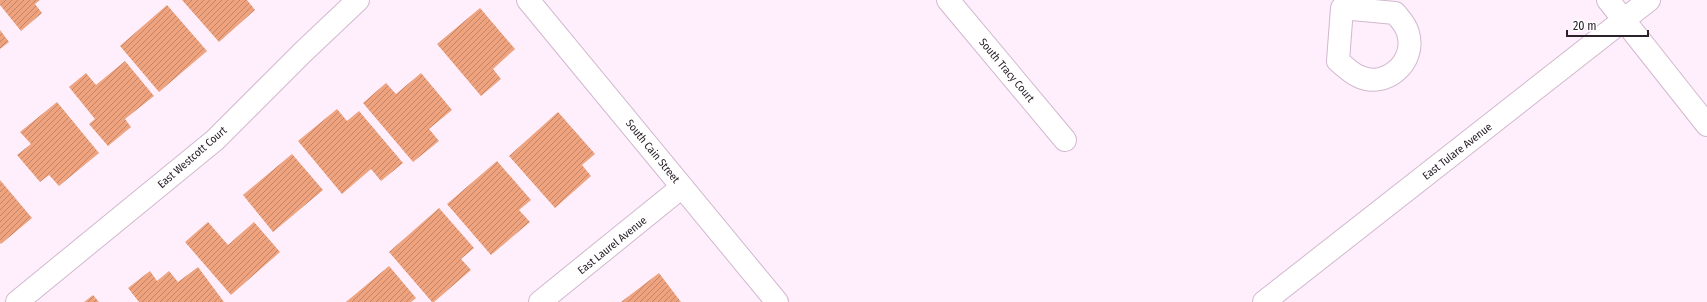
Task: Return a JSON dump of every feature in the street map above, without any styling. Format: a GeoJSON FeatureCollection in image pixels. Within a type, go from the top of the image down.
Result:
{"type":"FeatureCollection","features":[{"type":"Feature","properties":{"kind":"street","name":"East Westcott Court"},"geometry":{"type":"LineString","coordinates":[[17,302],[215,140],[302,53],[358,0]]}},
{"type":"Feature","properties":{"kind":"street","name":"South Cain Street"},"geometry":{"type":"LineString","coordinates":[[528,0],[777,302]]}},
{"type":"Feature","properties":{"kind":"street","name":"South Tracy Court"},"geometry":{"type":"LineString","coordinates":[[948,0],[1065,140]]}},
{"type":"Feature","properties":{"kind":"street"},"geometry":{"type":"LineString","coordinates":[[1608,0],[1707,125]]}},
{"type":"Feature","properties":{"kind":"street","name":"East Tulare Avenue"},"geometry":{"type":"LineString","coordinates":[[1264,302],[1649,0]]}},
{"type":"Feature","properties":{"kind":"street","name":"East Laurel Avenue"},"geometry":{"type":"LineString","coordinates":[[540,302],[682,187]]}},
{"type":"Feature","properties":{"kind":"building"},"geometry":{"type":"Polygon","coordinates":[[[0,0],[40,0],[35,4],[42,13],[21,31],[0,5],[0,0]]]}},
{"type":"Feature","properties":{"kind":"building"},"geometry":{"type":"Polygon","coordinates":[[[182,0],[247,0],[255,10],[219,42],[182,0]]]}},
{"type":"Feature","properties":{"kind":"building"},"geometry":{"type":"Polygon","coordinates":[[[167,5],[207,51],[159,92],[120,46],[167,5]]]}},
{"type":"Feature","properties":{"kind":"building"},"geometry":{"type":"Polygon","coordinates":[[[480,8],[515,49],[493,69],[501,79],[481,96],[437,44],[480,8]]]}},
{"type":"Feature","properties":{"kind":"building"},"geometry":{"type":"Polygon","coordinates":[[[0,30],[9,42],[0,49],[0,30]]]}},
{"type":"Feature","properties":{"kind":"building"},"geometry":{"type":"Polygon","coordinates":[[[125,61],[154,96],[125,119],[131,127],[108,146],[89,124],[95,119],[69,87],[86,73],[96,85],[125,61]]]}},
{"type":"Feature","properties":{"kind":"building"},"geometry":{"type":"Polygon","coordinates":[[[421,73],[452,110],[429,129],[439,141],[413,162],[363,103],[386,83],[396,94],[421,73]]]}},
{"type":"Feature","properties":{"kind":"building"},"geometry":{"type":"Polygon","coordinates":[[[57,102],[99,153],[59,186],[49,175],[40,182],[17,155],[31,144],[20,132],[57,102]]]}},
{"type":"Feature","properties":{"kind":"building"},"geometry":{"type":"Polygon","coordinates":[[[337,109],[347,121],[359,111],[403,163],[381,181],[371,169],[342,194],[298,141],[337,109]]]}},
{"type":"Feature","properties":{"kind":"building"},"geometry":{"type":"Polygon","coordinates":[[[558,112],[595,154],[582,165],[591,176],[555,208],[509,156],[558,112]]]}},
{"type":"Feature","properties":{"kind":"building"},"geometry":{"type":"Polygon","coordinates":[[[292,154],[323,190],[273,232],[243,195],[292,154]]]}},
{"type":"Feature","properties":{"kind":"building"},"geometry":{"type":"Polygon","coordinates":[[[497,161],[531,200],[519,210],[530,222],[491,255],[447,204],[497,161]]]}},
{"type":"Feature","properties":{"kind":"building"},"geometry":{"type":"Polygon","coordinates":[[[0,180],[32,218],[1,244],[0,243],[0,180]]]}},
{"type":"Feature","properties":{"kind":"building"},"geometry":{"type":"Polygon","coordinates":[[[439,208],[474,248],[461,259],[471,270],[434,302],[432,302],[389,252],[439,208]]]}},
{"type":"Feature","properties":{"kind":"building"},"geometry":{"type":"Polygon","coordinates":[[[208,222],[228,245],[254,222],[280,252],[231,295],[185,242],[208,222]]]}},
{"type":"Feature","properties":{"kind":"building"},"geometry":{"type":"Polygon","coordinates":[[[389,266],[416,298],[411,302],[346,302],[389,266]]]}},
{"type":"Feature","properties":{"kind":"building"},"geometry":{"type":"Polygon","coordinates":[[[198,267],[224,302],[139,302],[128,288],[150,271],[157,281],[169,271],[178,282],[198,267]]]}},
{"type":"Feature","properties":{"kind":"building"},"geometry":{"type":"Polygon","coordinates":[[[659,273],[681,302],[621,302],[659,273]]]}},
{"type":"Feature","properties":{"kind":"building"},"geometry":{"type":"Polygon","coordinates":[[[93,295],[99,302],[84,302],[93,295]]]}}]}
